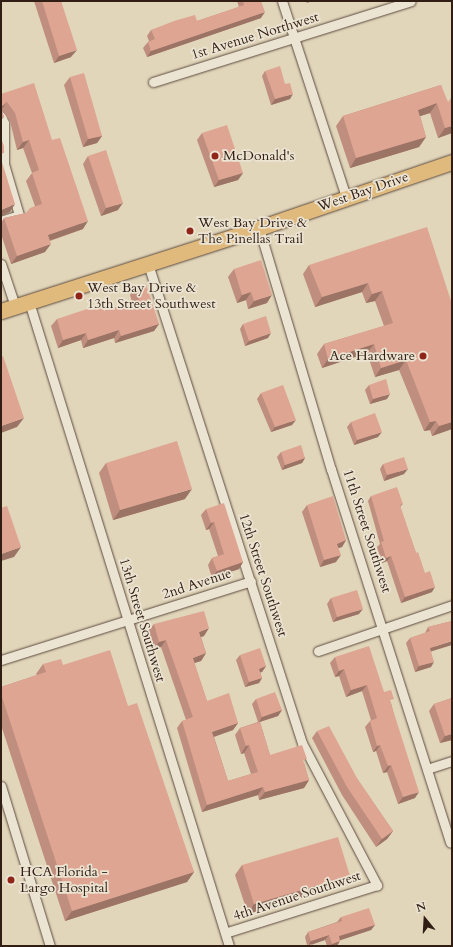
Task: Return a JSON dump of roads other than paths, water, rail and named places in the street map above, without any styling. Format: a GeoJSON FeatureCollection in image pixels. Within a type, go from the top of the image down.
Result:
{"type":"FeatureCollection","features":[{"type":"Feature","properties":{"kind":"main road","name":"West Bay Drive"},"geometry":{"type":"LineString","coordinates":[[8,308],[259,228],[452,162]]}},
{"type":"Feature","properties":{"kind":"street"},"geometry":{"type":"LineString","coordinates":[[282,1],[346,197]]}},
{"type":"Feature","properties":{"kind":"street","name":"1st Avenue Northwest"},"geometry":{"type":"LineString","coordinates":[[153,82],[294,39],[410,1]]}},
{"type":"Feature","properties":{"kind":"street"},"geometry":{"type":"LineString","coordinates":[[1,116],[4,164],[19,215],[1,221]]}},
{"type":"Feature","properties":{"kind":"street","name":"11th Street Southwest"},"geometry":{"type":"LineString","coordinates":[[259,228],[332,469],[384,627],[426,769],[450,842]]}},
{"type":"Feature","properties":{"kind":"street"},"geometry":{"type":"LineString","coordinates":[[1,264],[8,308]]}},
{"type":"Feature","properties":{"kind":"street","name":"12th Street Southwest"},"geometry":{"type":"LineString","coordinates":[[148,264],[302,743],[376,885]]}},
{"type":"Feature","properties":{"kind":"street","name":"13th Street Southwest"},"geometry":{"type":"LineString","coordinates":[[29,302],[229,946]]}},
{"type":"Feature","properties":{"kind":"street","name":"2nd Avenue"},"geometry":{"type":"LineString","coordinates":[[1,660],[128,622],[251,581]]}},
{"type":"Feature","properties":{"kind":"street"},"geometry":{"type":"LineString","coordinates":[[318,651],[384,627],[452,605]]}},
{"type":"Feature","properties":{"kind":"street"},"geometry":{"type":"LineString","coordinates":[[426,769],[452,760]]}},
{"type":"Feature","properties":{"kind":"street"},"geometry":{"type":"LineString","coordinates":[[1,786],[50,946]]}},
{"type":"Feature","properties":{"kind":"street","name":"4th Avenue Southwest"},"geometry":{"type":"LineString","coordinates":[[225,933],[376,885]]}},
{"type":"Feature","properties":{"kind":"place","name":"McDonald's"},"geometry":{"type":"Point","coordinates":[215,156]}},
{"type":"Feature","properties":{"kind":"place","name":"West Bay Drive & The Pinellas Trail"},"geometry":{"type":"Point","coordinates":[190,231]}},
{"type":"Feature","properties":{"kind":"place","name":"West Bay Drive & 13th Street Southwest"},"geometry":{"type":"Point","coordinates":[79,296]}},
{"type":"Feature","properties":{"kind":"place","name":"Ace Hardware"},"geometry":{"type":"Point","coordinates":[423,356]}},
{"type":"Feature","properties":{"kind":"place","name":"HCA Florida - Largo Hospital"},"geometry":{"type":"Point","coordinates":[11,880]}}]}
